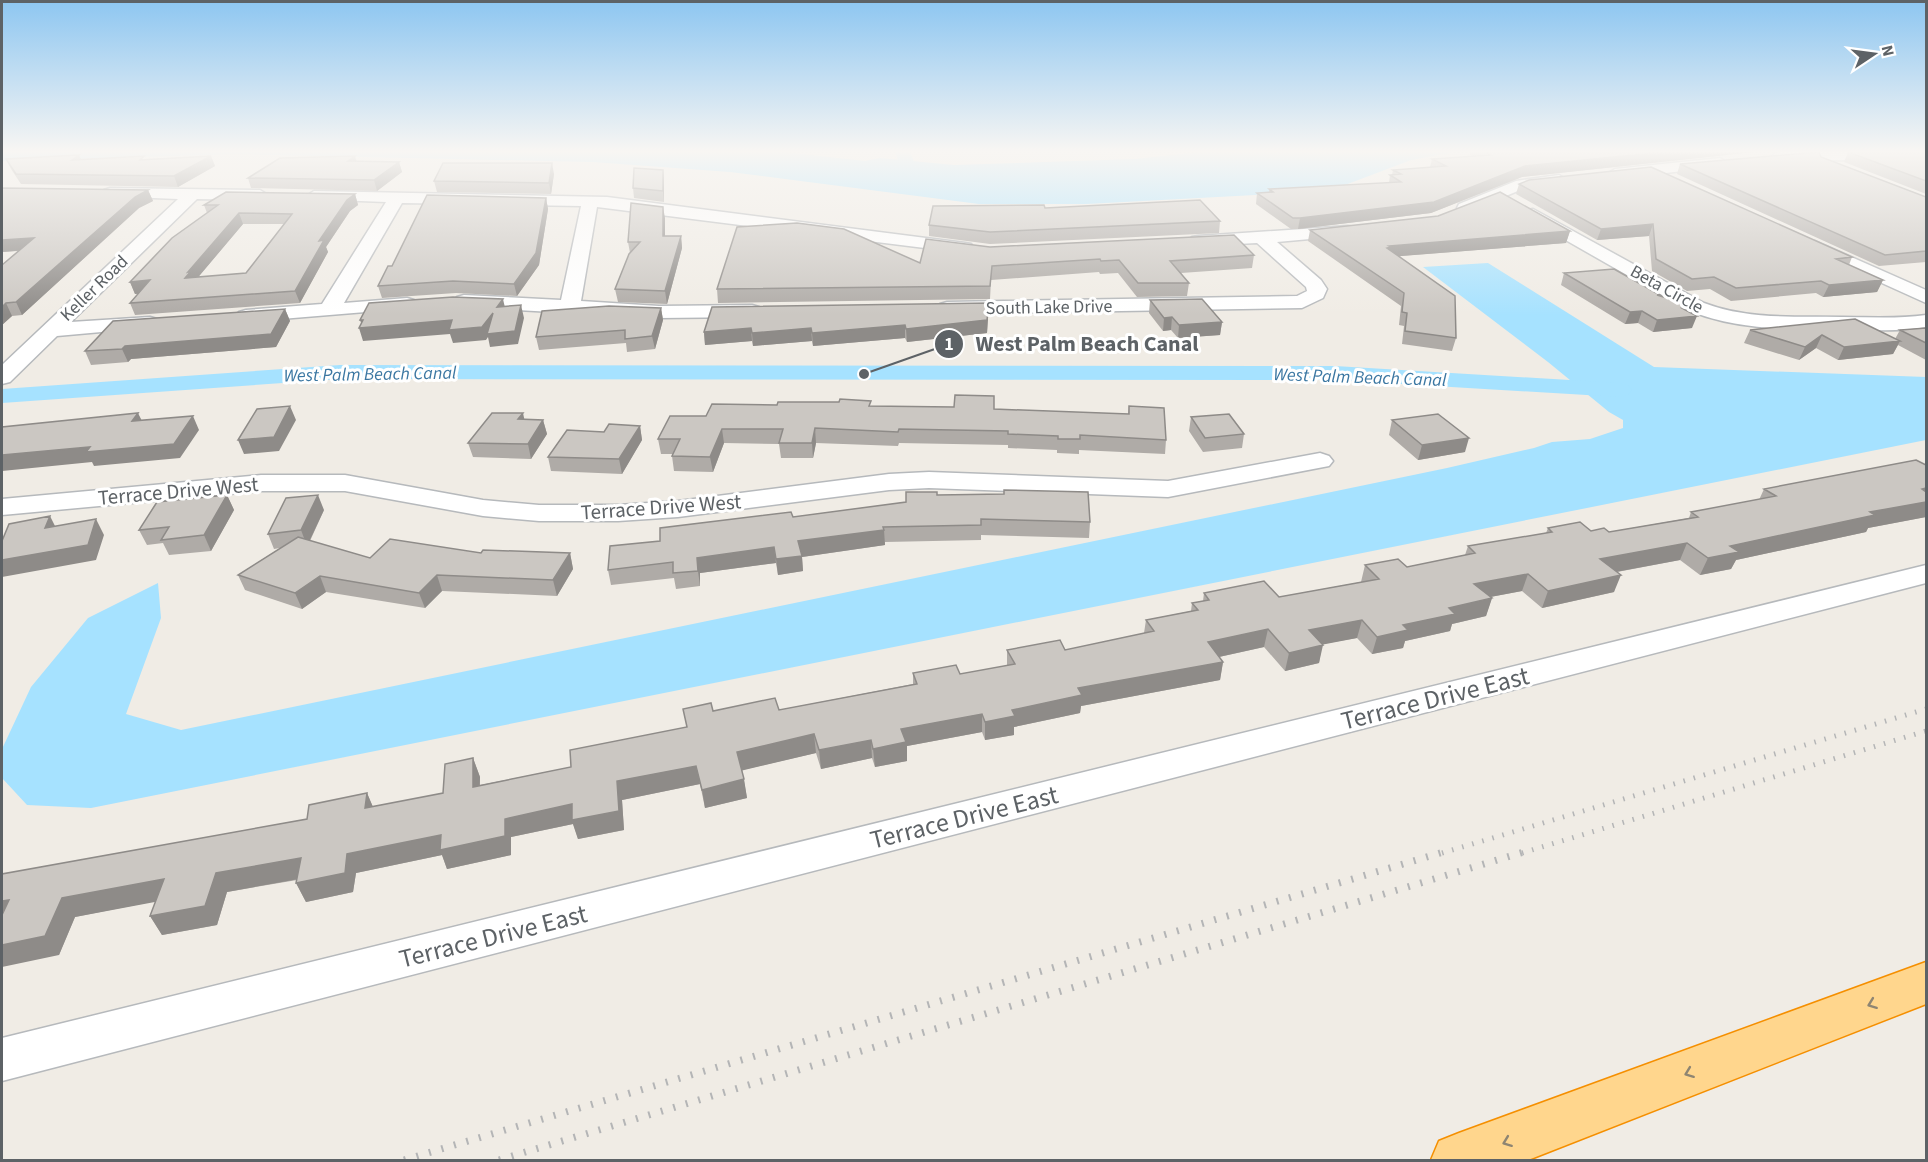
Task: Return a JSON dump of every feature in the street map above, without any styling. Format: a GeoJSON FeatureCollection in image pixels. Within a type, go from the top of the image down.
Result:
{"type":"FeatureCollection","features":[{"type":"Feature","properties":{"kind":"highway"},"geometry":{"type":"LineString","coordinates":[[1459,1161],[1926,983]]}},
{"type":"Feature","properties":{"kind":"street","name":"Keller Road"},"geometry":{"type":"LineString","coordinates":[[2,377],[180,206]]}},
{"type":"Feature","properties":{"kind":"street"},"geometry":{"type":"LineString","coordinates":[[329,310],[392,206]]}},
{"type":"Feature","properties":{"kind":"street"},"geometry":{"type":"LineString","coordinates":[[570,307],[590,206]]}},
{"type":"Feature","properties":{"kind":"street"},"geometry":{"type":"LineString","coordinates":[[632,206],[979,250]]}},
{"type":"Feature","properties":{"kind":"street"},"geometry":{"type":"LineString","coordinates":[[1446,216],[1469,206]]}},
{"type":"Feature","properties":{"kind":"street","name":"Beta Circle"},"geometry":{"type":"LineString","coordinates":[[1520,206],[1697,307],[1723,317],[1755,321],[1901,324],[1926,321]]}},
{"type":"Feature","properties":{"kind":"street"},"geometry":{"type":"LineString","coordinates":[[1179,242],[1261,238],[1366,228]]}},
{"type":"Feature","properties":{"kind":"street","name":"South Lake Drive"},"geometry":{"type":"LineString","coordinates":[[933,308],[1290,303],[1302,302],[1316,294],[1317,289],[1314,284],[1261,238]]}},
{"type":"Feature","properties":{"kind":"street"},"geometry":{"type":"LineString","coordinates":[[1798,239],[1926,297]]}},
{"type":"Feature","properties":{"kind":"street"},"geometry":{"type":"LineString","coordinates":[[445,302],[659,312],[766,310]]}},
{"type":"Feature","properties":{"kind":"street"},"geometry":{"type":"LineString","coordinates":[[225,318],[422,303]]}},
{"type":"Feature","properties":{"kind":"street"},"geometry":{"type":"LineString","coordinates":[[51,330],[167,322]]}},
{"type":"Feature","properties":{"kind":"street","name":"Terrace Drive West"},"geometry":{"type":"LineString","coordinates":[[2,507],[261,483],[304,482],[382,488],[483,508],[539,513],[618,513],[678,509],[889,482],[929,480],[1168,489],[1320,461]]}},
{"type":"Feature","properties":{"kind":"street","name":"Terrace Drive East"},"geometry":{"type":"LineString","coordinates":[[2,1060],[1926,574]]}},
{"type":"Feature","properties":{"kind":"water"},"geometry":{"type":"Polygon","coordinates":[[[1488,263],[1654,367],[1926,377],[1926,440],[91,808],[27,805],[2,778],[2,749],[31,687],[88,618],[158,583],[161,618],[126,714],[181,730],[1447,468],[1552,442],[1590,439],[1623,428],[1623,420],[1609,412],[1548,362],[1423,267],[1488,263]]]}},
{"type":"Feature","properties":{"kind":"building"},"geometry":{"type":"Polygon","coordinates":[[[2,206],[125,206],[16,302],[6,303],[2,307],[2,265],[34,238],[2,240],[2,206]]]}},
{"type":"Feature","properties":{"kind":"building"},"geometry":{"type":"Polygon","coordinates":[[[216,206],[343,206],[319,241],[324,240],[295,291],[130,303],[150,280],[130,282],[172,238],[216,206]],[[239,213],[185,278],[246,273],[292,214],[239,213]]]}},
{"type":"Feature","properties":{"kind":"building"},"geometry":{"type":"Polygon","coordinates":[[[421,206],[545,206],[536,253],[514,284],[453,281],[378,286],[388,266],[392,266],[421,206]]]}},
{"type":"Feature","properties":{"kind":"building"},"geometry":{"type":"Polygon","coordinates":[[[631,206],[663,207],[663,236],[681,236],[665,291],[615,289],[629,254],[640,242],[628,242],[631,206]]]}},
{"type":"Feature","properties":{"kind":"building"},"geometry":{"type":"Polygon","coordinates":[[[933,206],[1206,206],[1220,221],[990,232],[929,225],[933,206]]]}},
{"type":"Feature","properties":{"kind":"building"},"geometry":{"type":"Polygon","coordinates":[[[1276,206],[1399,206],[1300,218],[1293,218],[1276,206]]]}},
{"type":"Feature","properties":{"kind":"building"},"geometry":{"type":"Polygon","coordinates":[[[1463,206],[1526,206],[1570,231],[1389,246],[1391,247],[1387,248],[1455,296],[1456,338],[1405,331],[1407,313],[1402,312],[1404,293],[1310,230],[1438,216],[1463,206]]]}},
{"type":"Feature","properties":{"kind":"building"},"geometry":{"type":"Polygon","coordinates":[[[1560,206],[1739,206],[1852,257],[1836,259],[1883,280],[1829,285],[1821,281],[1736,288],[1714,277],[1692,279],[1656,259],[1653,224],[1601,229],[1560,206]]]}},
{"type":"Feature","properties":{"kind":"building"},"geometry":{"type":"Polygon","coordinates":[[[1775,206],[1926,206],[1926,251],[1885,255],[1775,206]]]}},
{"type":"Feature","properties":{"kind":"building"},"geometry":{"type":"Polygon","coordinates":[[[797,223],[844,229],[920,263],[926,239],[990,247],[1234,235],[1254,255],[1170,261],[1189,283],[1138,283],[1119,260],[1101,261],[1100,259],[992,266],[990,286],[717,289],[737,227],[797,223]]]}},
{"type":"Feature","properties":{"kind":"building"},"geometry":{"type":"Polygon","coordinates":[[[1614,269],[1660,295],[1657,295],[1693,306],[1682,308],[1697,316],[1657,320],[1642,311],[1630,312],[1564,273],[1614,269]]]}},
{"type":"Feature","properties":{"kind":"building"},"geometry":{"type":"Polygon","coordinates":[[[453,297],[503,299],[497,307],[521,305],[515,331],[487,334],[493,313],[482,327],[449,330],[452,320],[359,328],[363,320],[360,320],[369,303],[453,297]]]}},
{"type":"Feature","properties":{"kind":"building"},"geometry":{"type":"Polygon","coordinates":[[[1202,299],[1222,322],[1179,325],[1172,317],[1164,318],[1150,300],[1202,299]]]}},
{"type":"Feature","properties":{"kind":"building"},"geometry":{"type":"Polygon","coordinates":[[[989,303],[987,320],[906,329],[905,325],[812,333],[811,328],[752,333],[751,328],[704,332],[712,307],[989,303]]]}},
{"type":"Feature","properties":{"kind":"building"},"geometry":{"type":"Polygon","coordinates":[[[609,306],[661,308],[652,336],[625,339],[625,330],[536,337],[542,311],[609,306]]]}},
{"type":"Feature","properties":{"kind":"building"},"geometry":{"type":"Polygon","coordinates":[[[285,309],[271,334],[85,351],[113,321],[285,309]]]}},
{"type":"Feature","properties":{"kind":"building"},"geometry":{"type":"Polygon","coordinates":[[[1855,319],[1900,341],[1844,347],[1822,335],[1805,347],[1750,330],[1855,319]]]}},
{"type":"Feature","properties":{"kind":"building"},"geometry":{"type":"Polygon","coordinates":[[[1926,328],[1926,343],[1900,330],[1926,328]]]}},
{"type":"Feature","properties":{"kind":"building"},"geometry":{"type":"Polygon","coordinates":[[[955,395],[994,396],[994,409],[1129,414],[1129,406],[1164,408],[1166,440],[1080,435],[1080,439],[1058,439],[1058,436],[1008,434],[1008,431],[899,429],[898,432],[815,428],[812,443],[779,443],[783,429],[722,429],[710,457],[672,456],[680,439],[658,439],[670,416],[706,416],[712,404],[777,405],[778,402],[839,402],[840,399],[871,401],[869,406],[954,407],[955,395]]]}},
{"type":"Feature","properties":{"kind":"building"},"geometry":{"type":"Polygon","coordinates":[[[290,406],[274,437],[238,440],[257,409],[290,406]]]}},
{"type":"Feature","properties":{"kind":"building"},"geometry":{"type":"Polygon","coordinates":[[[138,413],[132,421],[193,416],[174,444],[86,452],[90,447],[2,455],[2,427],[138,413]]]}},
{"type":"Feature","properties":{"kind":"building"},"geometry":{"type":"Polygon","coordinates":[[[492,413],[523,413],[518,419],[543,420],[528,444],[468,443],[492,413]]]}},
{"type":"Feature","properties":{"kind":"building"},"geometry":{"type":"Polygon","coordinates":[[[1229,414],[1244,434],[1205,438],[1191,417],[1229,414]]]}},
{"type":"Feature","properties":{"kind":"building"},"geometry":{"type":"Polygon","coordinates":[[[1438,414],[1469,438],[1422,445],[1392,420],[1438,414]]]}},
{"type":"Feature","properties":{"kind":"building"},"geometry":{"type":"Polygon","coordinates":[[[609,424],[640,426],[619,459],[548,457],[567,430],[604,432],[609,424]]]}},
{"type":"Feature","properties":{"kind":"building"},"geometry":{"type":"Polygon","coordinates":[[[1916,460],[1926,465],[1926,488],[1922,489],[1926,492],[1926,502],[1870,512],[1875,515],[1730,546],[1739,552],[1708,558],[1687,543],[1600,559],[1621,575],[1548,591],[1528,574],[1474,584],[1492,598],[1449,608],[1455,614],[1403,625],[1408,630],[1377,637],[1362,620],[1309,630],[1323,645],[1289,653],[1268,629],[1208,642],[1223,662],[1078,688],[1082,695],[1012,710],[1015,716],[985,722],[982,714],[901,729],[906,742],[873,749],[871,740],[819,750],[814,734],[737,752],[744,779],[702,790],[696,766],[617,781],[619,811],[572,820],[572,804],[505,819],[505,836],[440,850],[441,835],[347,854],[345,873],[296,883],[301,858],[216,873],[205,906],[150,916],[164,879],[62,898],[45,936],[2,945],[2,915],[9,900],[2,901],[2,874],[307,819],[309,805],[367,793],[365,808],[443,793],[445,764],[473,758],[473,787],[571,767],[570,750],[687,727],[683,709],[711,703],[713,711],[775,698],[779,710],[917,684],[913,673],[956,665],[960,674],[1015,664],[1007,650],[1060,640],[1065,650],[1154,631],[1146,620],[1198,610],[1192,603],[1209,600],[1204,593],[1264,581],[1279,597],[1379,579],[1365,565],[1398,559],[1407,567],[1475,553],[1468,546],[1552,532],[1548,528],[1580,522],[1591,531],[1604,528],[1609,532],[1698,517],[1691,512],[1776,496],[1764,489],[1916,460]]]}},
{"type":"Feature","properties":{"kind":"building"},"geometry":{"type":"Polygon","coordinates":[[[1004,490],[1088,492],[1090,522],[981,519],[981,525],[883,527],[884,530],[798,541],[802,556],[776,559],[774,547],[697,558],[698,571],[673,573],[673,562],[608,570],[610,546],[660,541],[660,528],[791,512],[793,517],[906,502],[906,492],[937,492],[937,495],[1004,494],[1004,490]]]}},
{"type":"Feature","properties":{"kind":"building"},"geometry":{"type":"Polygon","coordinates":[[[227,495],[204,535],[161,540],[169,527],[139,530],[157,502],[227,495]]]}},
{"type":"Feature","properties":{"kind":"building"},"geometry":{"type":"Polygon","coordinates":[[[318,495],[301,530],[268,534],[286,498],[318,495]]]}},
{"type":"Feature","properties":{"kind":"building"},"geometry":{"type":"Polygon","coordinates":[[[50,516],[45,528],[96,519],[88,545],[2,560],[2,541],[9,524],[50,516]]]}},
{"type":"Feature","properties":{"kind":"building"},"geometry":{"type":"Polygon","coordinates":[[[298,537],[370,558],[390,539],[481,553],[483,550],[570,553],[553,580],[437,575],[419,593],[320,576],[295,593],[238,575],[298,537]]]}},
{"type":"Feature","properties":{"kind":"waterway","name":"West Palm Beach Canal"},"geometry":{"type":"LineString","coordinates":[[2,396],[340,372],[1335,373],[1620,390]]}},
{"type":"Feature","properties":{"kind":"railway"},"geometry":{"type":"LineString","coordinates":[[1442,853],[1926,709]]}},
{"type":"Feature","properties":{"kind":"railway"},"geometry":{"type":"LineString","coordinates":[[1522,853],[1926,731]]}},
{"type":"Feature","properties":{"kind":"railway"},"geometry":{"type":"LineString","coordinates":[[404,1160],[1447,851]]}},
{"type":"Feature","properties":{"kind":"railway"},"geometry":{"type":"LineString","coordinates":[[499,1160],[1527,851]]}},
{"type":"Feature","properties":{"kind":"place","name":"West Palm Beach Canal"},"geometry":{"type":"Point","coordinates":[864,374]}}]}
